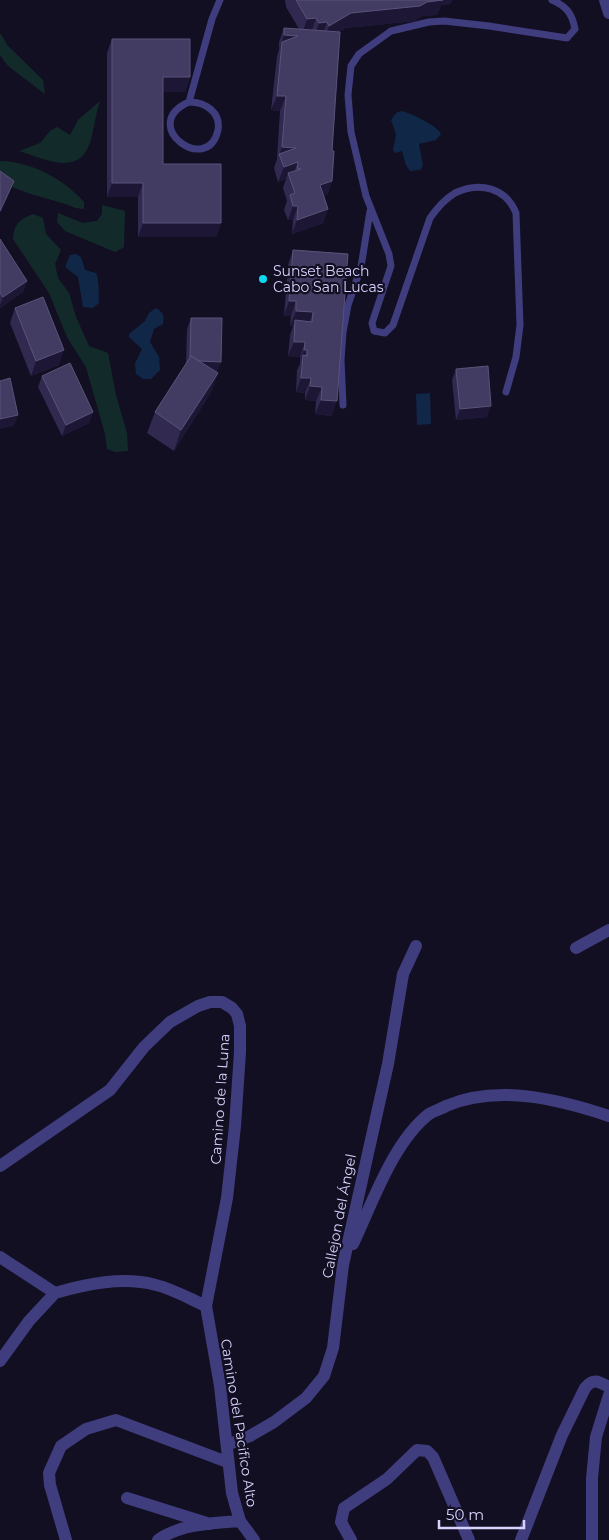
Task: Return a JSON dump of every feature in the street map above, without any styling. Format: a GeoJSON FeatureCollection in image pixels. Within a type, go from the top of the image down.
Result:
{"type":"FeatureCollection","features":[{"type":"Feature","properties":{"kind":"street"},"geometry":{"type":"LineString","coordinates":[[605,0],[609,13]]}},
{"type":"Feature","properties":{"kind":"street"},"geometry":{"type":"LineString","coordinates":[[576,948],[609,930]]}},
{"type":"Feature","properties":{"kind":"street","name":"Callejon del Ángel"},"geometry":{"type":"LineString","coordinates":[[227,1445],[250,1436],[274,1422],[316,1389],[324,1376],[333,1348],[343,1264],[388,1064],[403,974],[416,946]]}},
{"type":"Feature","properties":{"kind":"street","name":"Camino de la Luna"},"geometry":{"type":"LineString","coordinates":[[0,1166],[110,1090],[144,1047],[170,1022],[198,1006],[210,1002],[227,1004],[237,1014],[240,1026],[237,1090],[227,1198],[206,1306]]}},
{"type":"Feature","properties":{"kind":"street"},"geometry":{"type":"LineString","coordinates":[[343,1264],[377,1192],[404,1142],[430,1114],[466,1098],[501,1094],[575,1105],[609,1116]]}},
{"type":"Feature","properties":{"kind":"street"},"geometry":{"type":"LineString","coordinates":[[0,1257],[55,1293]]}},
{"type":"Feature","properties":{"kind":"street"},"geometry":{"type":"LineString","coordinates":[[0,1361],[29,1321],[55,1293],[97,1283],[143,1283],[156,1285],[206,1306]]}},
{"type":"Feature","properties":{"kind":"street","name":"Camino del Pacifico Alto"},"geometry":{"type":"LineString","coordinates":[[206,1306],[220,1386],[227,1445],[227,1462],[240,1522],[254,1540]]}},
{"type":"Feature","properties":{"kind":"street"},"geometry":{"type":"LineString","coordinates":[[522,1540],[562,1435],[585,1388],[590,1382],[598,1381],[609,1387]]}},
{"type":"Feature","properties":{"kind":"street"},"geometry":{"type":"LineString","coordinates":[[592,1540],[592,1478],[596,1436],[609,1395]]}},
{"type":"Feature","properties":{"kind":"street"},"geometry":{"type":"LineString","coordinates":[[66,1540],[50,1485],[49,1473],[61,1446],[86,1429],[116,1420],[227,1462]]}},
{"type":"Feature","properties":{"kind":"street"},"geometry":{"type":"LineString","coordinates":[[351,1540],[341,1522],[344,1508],[387,1479],[413,1453],[422,1449],[427,1450],[432,1457],[469,1540]]}},
{"type":"Feature","properties":{"kind":"street"},"geometry":{"type":"LineString","coordinates":[[127,1498],[210,1524]]}},
{"type":"Feature","properties":{"kind":"street"},"geometry":{"type":"LineString","coordinates":[[158,1540],[177,1531],[210,1524],[240,1522]]}},
{"type":"Feature","properties":{"kind":"lane"},"geometry":{"type":"LineString","coordinates":[[189,102],[207,105],[214,112],[218,120],[218,130],[214,138],[202,148],[190,149],[182,145],[171,130],[171,121],[174,112],[189,102],[212,19],[220,0]]}},
{"type":"Feature","properties":{"kind":"lane"},"geometry":{"type":"LineString","coordinates":[[506,392],[516,357],[520,325],[516,213],[512,204],[500,192],[483,188],[455,194],[440,205],[430,218],[393,325],[388,332],[380,333],[374,331],[372,323],[391,266],[389,254],[370,211],[351,132],[348,80],[351,66],[359,54],[390,31],[429,22],[444,21],[489,26],[567,38],[575,29],[572,15],[566,8],[552,0]]}},
{"type":"Feature","properties":{"kind":"lane"},"geometry":{"type":"LineString","coordinates":[[343,405],[341,360],[343,332],[348,305],[361,267],[370,211]]}},
{"type":"Feature","properties":{"kind":"green space"},"geometry":{"type":"Polygon","coordinates":[[[0,33],[8,46],[43,80],[45,94],[8,66],[0,55],[0,33]]]}},
{"type":"Feature","properties":{"kind":"green space"},"geometry":{"type":"Polygon","coordinates":[[[100,101],[87,149],[81,157],[73,162],[52,161],[19,151],[40,143],[50,131],[57,127],[70,135],[78,120],[100,101]]]}},
{"type":"Feature","properties":{"kind":"green space"},"geometry":{"type":"Polygon","coordinates":[[[0,161],[23,164],[46,173],[76,193],[84,202],[84,209],[75,208],[3,183],[0,180],[0,161]]]}},
{"type":"Feature","properties":{"kind":"green space"},"geometry":{"type":"Polygon","coordinates":[[[102,205],[125,211],[124,247],[115,252],[65,231],[57,222],[58,213],[83,223],[97,221],[102,214],[102,205]]]}},
{"type":"Feature","properties":{"kind":"green space"},"geometry":{"type":"Polygon","coordinates":[[[33,214],[43,218],[46,234],[61,250],[55,264],[58,278],[69,293],[76,317],[89,346],[108,353],[116,395],[127,433],[128,451],[115,452],[107,449],[105,434],[86,367],[67,337],[49,293],[13,239],[18,223],[33,214]]]}},
{"type":"Feature","properties":{"kind":"water"},"geometry":{"type":"Polygon","coordinates":[[[401,111],[429,123],[441,134],[436,140],[419,144],[423,166],[420,170],[410,171],[402,151],[395,153],[393,150],[396,134],[391,120],[396,113],[401,111]]]}},
{"type":"Feature","properties":{"kind":"water"},"geometry":{"type":"Polygon","coordinates":[[[76,254],[81,257],[85,270],[97,275],[99,303],[93,308],[83,307],[78,277],[65,267],[70,255],[76,254]]]}},
{"type":"Feature","properties":{"kind":"water"},"geometry":{"type":"Polygon","coordinates":[[[156,308],[162,314],[164,321],[163,324],[154,329],[150,342],[159,357],[160,370],[151,379],[143,379],[136,374],[135,363],[142,349],[129,337],[129,334],[145,321],[149,313],[156,308]]]}},
{"type":"Feature","properties":{"kind":"water"},"geometry":{"type":"Polygon","coordinates":[[[430,393],[431,424],[417,425],[416,394],[430,393]]]}},
{"type":"Feature","properties":{"kind":"building"},"geometry":{"type":"Polygon","coordinates":[[[296,0],[443,0],[427,2],[420,6],[351,13],[329,26],[327,22],[319,23],[316,18],[307,19],[296,0]]]}},
{"type":"Feature","properties":{"kind":"building"},"geometry":{"type":"Polygon","coordinates":[[[284,28],[340,32],[332,151],[334,151],[332,181],[320,185],[328,209],[297,220],[298,206],[293,206],[290,195],[295,193],[288,173],[301,169],[297,169],[298,162],[284,167],[279,154],[296,148],[282,147],[286,96],[277,96],[282,42],[298,36],[284,35],[284,28]]]}},
{"type":"Feature","properties":{"kind":"building"},"geometry":{"type":"Polygon","coordinates":[[[112,39],[190,39],[190,77],[163,77],[163,164],[221,164],[221,223],[143,223],[143,183],[112,183],[112,39]]]}},
{"type":"Feature","properties":{"kind":"building"},"geometry":{"type":"Polygon","coordinates":[[[0,171],[14,181],[0,211],[0,171]]]}},
{"type":"Feature","properties":{"kind":"building"},"geometry":{"type":"Polygon","coordinates":[[[0,239],[27,281],[3,297],[0,293],[0,239]]]}},
{"type":"Feature","properties":{"kind":"building"},"geometry":{"type":"Polygon","coordinates":[[[293,250],[348,254],[337,401],[321,400],[322,387],[310,386],[311,378],[301,378],[303,355],[307,356],[307,350],[304,350],[305,342],[294,342],[295,320],[312,322],[313,312],[296,311],[296,301],[289,301],[293,250]]]}},
{"type":"Feature","properties":{"kind":"building"},"geometry":{"type":"Polygon","coordinates":[[[43,297],[64,350],[36,361],[15,308],[43,297]]]}},
{"type":"Feature","properties":{"kind":"building"},"geometry":{"type":"Polygon","coordinates":[[[191,318],[222,318],[221,362],[199,361],[190,357],[191,318]]]}},
{"type":"Feature","properties":{"kind":"building"},"geometry":{"type":"Polygon","coordinates":[[[191,356],[218,373],[181,430],[155,412],[191,356]]]}},
{"type":"Feature","properties":{"kind":"building"},"geometry":{"type":"Polygon","coordinates":[[[70,363],[93,412],[66,425],[42,376],[70,363]]]}},
{"type":"Feature","properties":{"kind":"building"},"geometry":{"type":"Polygon","coordinates":[[[488,366],[491,406],[460,409],[456,369],[488,366]]]}},
{"type":"Feature","properties":{"kind":"building"},"geometry":{"type":"Polygon","coordinates":[[[10,378],[18,415],[0,419],[0,381],[10,378]]]}},
{"type":"Feature","properties":{"kind":"place","name":"Sunset Beach Cabo San Lucas"},"geometry":{"type":"Point","coordinates":[263,279]}}]}
